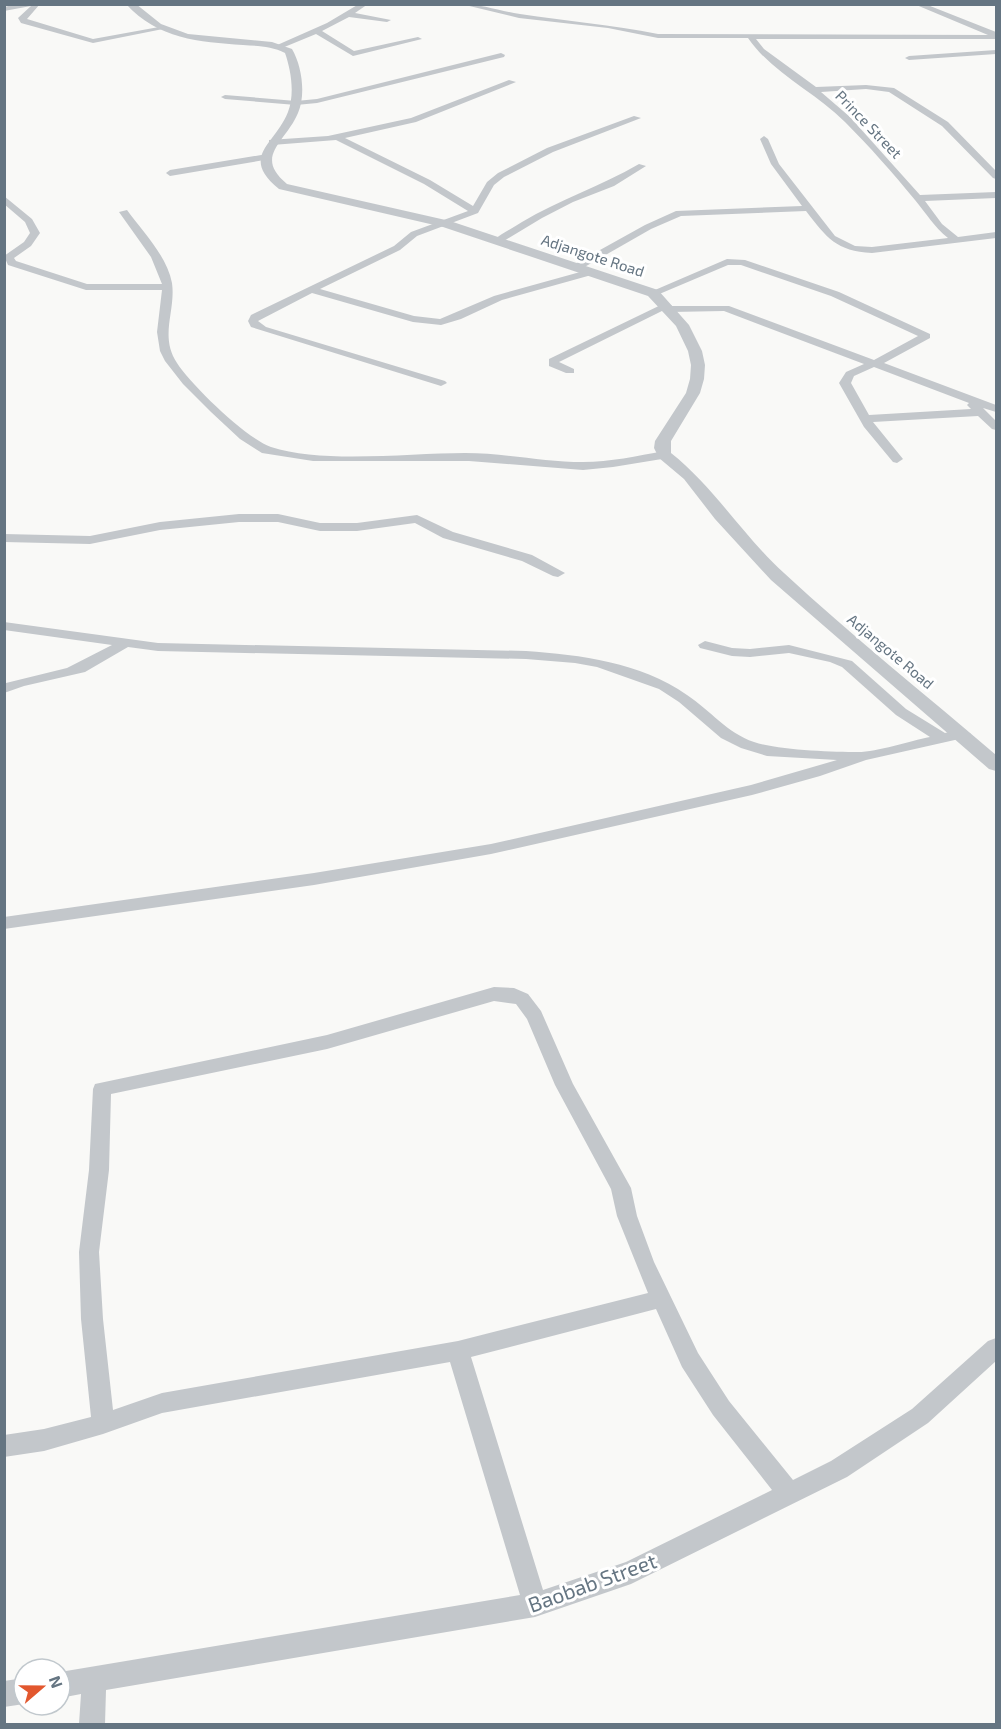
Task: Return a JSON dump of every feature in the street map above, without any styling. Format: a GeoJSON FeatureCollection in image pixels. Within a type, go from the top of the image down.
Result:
{"type":"FeatureCollection","features":[{"type":"Feature","properties":{"kind":"street"},"geometry":{"type":"LineString","coordinates":[[4,9],[31,4]]}},
{"type":"Feature","properties":{"kind":"street"},"geometry":{"type":"LineString","coordinates":[[37,4],[24,14],[22,18],[24,21],[85,40],[101,41],[159,29]]}},
{"type":"Feature","properties":{"kind":"street"},"geometry":{"type":"LineString","coordinates":[[130,4],[159,29],[181,36],[279,46],[289,51],[291,55],[296,104],[272,142],[267,157],[170,173]]}},
{"type":"Feature","properties":{"kind":"street"},"geometry":{"type":"LineString","coordinates":[[279,46],[365,4]]}},
{"type":"Feature","properties":{"kind":"street"},"geometry":{"type":"LineString","coordinates":[[464,4],[519,16],[608,26],[658,36],[996,36]]}},
{"type":"Feature","properties":{"kind":"street"},"geometry":{"type":"LineString","coordinates":[[919,5],[935,4]]}},
{"type":"Feature","properties":{"kind":"street"},"geometry":{"type":"LineString","coordinates":[[919,5],[996,36]]}},
{"type":"Feature","properties":{"kind":"street"},"geometry":{"type":"LineString","coordinates":[[346,14],[387,20]]}},
{"type":"Feature","properties":{"kind":"street"},"geometry":{"type":"LineString","coordinates":[[975,26],[996,23]]}},
{"type":"Feature","properties":{"kind":"street"},"geometry":{"type":"LineString","coordinates":[[315,30],[353,54],[418,39]]}},
{"type":"Feature","properties":{"kind":"street","name":"Prince Street"},"geometry":{"type":"LineString","coordinates":[[751,37],[761,51],[814,90],[847,118],[918,198],[939,226],[957,241]]}},
{"type":"Feature","properties":{"kind":"street"},"geometry":{"type":"LineString","coordinates":[[909,57],[996,52]]}},
{"type":"Feature","properties":{"kind":"street"},"geometry":{"type":"LineString","coordinates":[[225,97],[296,104],[347,95],[381,84],[501,54]]}},
{"type":"Feature","properties":{"kind":"street"},"geometry":{"type":"LineString","coordinates":[[272,142],[309,141],[337,137],[413,120],[512,82]]}},
{"type":"Feature","properties":{"kind":"street"},"geometry":{"type":"LineString","coordinates":[[814,90],[866,87],[891,90],[945,124],[996,176]]}},
{"type":"Feature","properties":{"kind":"street"},"geometry":{"type":"LineString","coordinates":[[441,383],[255,325],[253,321],[255,317],[397,248],[414,234],[446,224],[475,210],[490,184],[501,175],[550,150],[637,117]]}},
{"type":"Feature","properties":{"kind":"street"},"geometry":{"type":"LineString","coordinates":[[337,137],[427,182],[475,210]]}},
{"type":"Feature","properties":{"kind":"street"},"geometry":{"type":"LineString","coordinates":[[764,139],[775,164],[832,238],[853,249],[872,250],[996,235]]}},
{"type":"Feature","properties":{"kind":"street","name":"Adjangote Road"},"geometry":{"type":"LineString","coordinates":[[267,157],[266,171],[272,180],[283,187],[446,224],[653,293],[669,307],[697,356],[698,375],[693,393],[663,441],[663,455],[690,476],[721,516],[777,576],[963,734],[996,765]]}},
{"type":"Feature","properties":{"kind":"street"},"geometry":{"type":"LineString","coordinates":[[499,240],[539,216],[570,200],[611,184],[642,166]]}},
{"type":"Feature","properties":{"kind":"street"},"geometry":{"type":"LineString","coordinates":[[918,198],[996,195]]}},
{"type":"Feature","properties":{"kind":"street"},"geometry":{"type":"LineString","coordinates":[[4,199],[28,221],[35,233],[28,244],[9,256],[12,263],[86,287],[167,287]]}},
{"type":"Feature","properties":{"kind":"street"},"geometry":{"type":"LineString","coordinates":[[577,267],[655,223],[679,213],[811,208]]}},
{"type":"Feature","properties":{"kind":"street"},"geometry":{"type":"LineString","coordinates":[[124,212],[152,252],[165,278],[167,287],[161,326],[162,345],[170,361],[180,376],[246,440],[264,449],[294,455],[336,458],[472,457],[581,466],[608,465],[663,455]]}},
{"type":"Feature","properties":{"kind":"street"},"geometry":{"type":"LineString","coordinates":[[653,293],[727,262],[742,262],[835,294],[926,336],[887,358],[850,374],[845,383],[880,440],[897,459]]}},
{"type":"Feature","properties":{"kind":"street"},"geometry":{"type":"LineString","coordinates":[[311,290],[413,319],[441,321],[457,317],[498,298],[591,272]]}},
{"type":"Feature","properties":{"kind":"street"},"geometry":{"type":"LineString","coordinates":[[570,372],[555,366],[553,361],[669,307],[725,308],[996,409]]}},
{"type":"Feature","properties":{"kind":"street"},"geometry":{"type":"LineString","coordinates":[[862,358],[887,358]]}},
{"type":"Feature","properties":{"kind":"street"},"geometry":{"type":"LineString","coordinates":[[966,399],[995,422]]}},
{"type":"Feature","properties":{"kind":"street"},"geometry":{"type":"LineString","coordinates":[[866,419],[982,412]]}},
{"type":"Feature","properties":{"kind":"street"},"geometry":{"type":"LineString","coordinates":[[4,538],[90,540],[160,526],[239,518],[278,518],[320,527],[357,527],[417,519],[448,534],[526,558],[558,573]]}},
{"type":"Feature","properties":{"kind":"street"},"geometry":{"type":"LineString","coordinates":[[4,626],[158,647],[462,655],[526,654],[575,658],[600,663],[664,686],[684,699],[726,735],[746,746],[767,750],[862,756]]}},
{"type":"Feature","properties":{"kind":"street"},"geometry":{"type":"LineString","coordinates":[[4,688],[19,682],[63,675],[87,667],[123,644]]}},
{"type":"Feature","properties":{"kind":"street"},"geometry":{"type":"LineString","coordinates":[[705,645],[741,653],[789,649],[847,664],[901,712],[944,739]]}},
{"type":"Feature","properties":{"kind":"street"},"geometry":{"type":"LineString","coordinates":[[4,923],[314,879],[491,849],[752,790],[815,773],[862,756],[963,734]]}},
{"type":"Feature","properties":{"kind":"street"},"geometry":{"type":"LineString","coordinates":[[102,1424],[92,1319],[89,1252],[99,1170],[102,1089],[327,1042],[494,994],[514,995],[522,999],[535,1016],[564,1085],[621,1188],[627,1216],[660,1299],[690,1360],[765,1466],[790,1494]]}},
{"type":"Feature","properties":{"kind":"street"},"geometry":{"type":"LineString","coordinates":[[4,1446],[44,1440],[102,1424],[162,1403],[458,1351],[660,1299]]}},
{"type":"Feature","properties":{"kind":"street","name":"Baobab Street"},"geometry":{"type":"LineString","coordinates":[[72,1683],[535,1605],[631,1572],[839,1469],[920,1416],[996,1348]]}},
{"type":"Feature","properties":{"kind":"street"},"geometry":{"type":"LineString","coordinates":[[458,1351],[535,1605]]}},
{"type":"Feature","properties":{"kind":"street"},"geometry":{"type":"LineString","coordinates":[[92,1725],[94,1679]]}}]}
